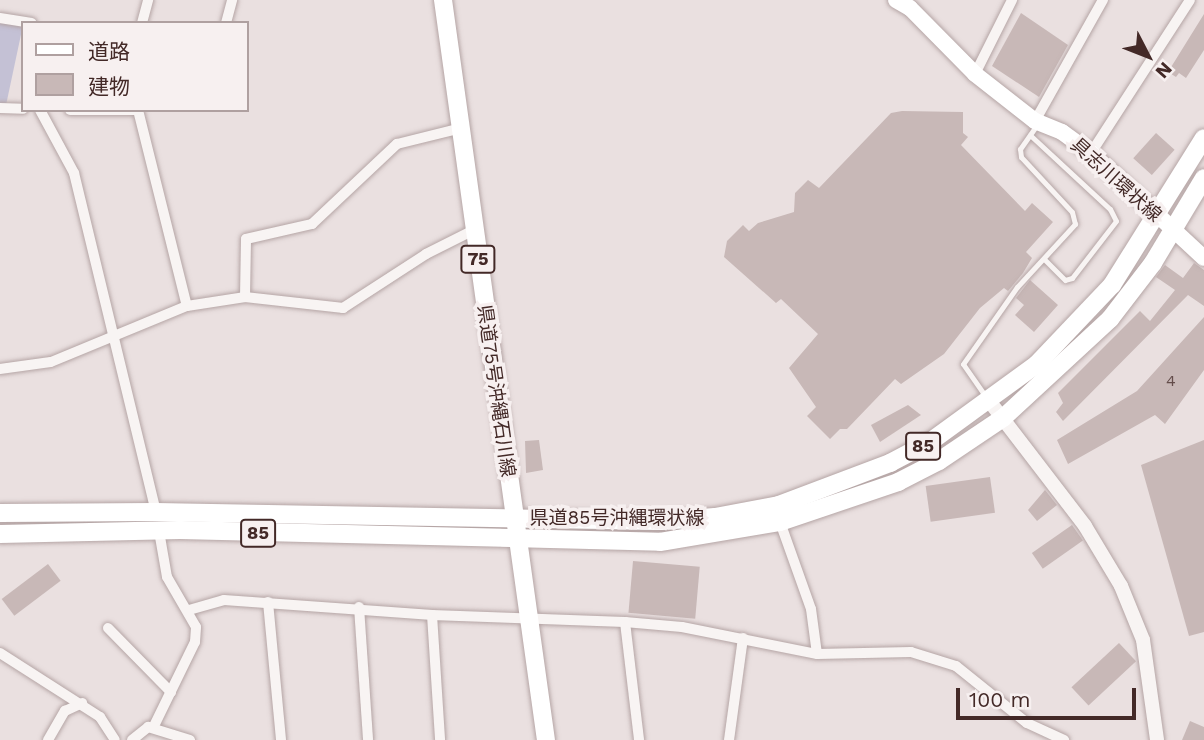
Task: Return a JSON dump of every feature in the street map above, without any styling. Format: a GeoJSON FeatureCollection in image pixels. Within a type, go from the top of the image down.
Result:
{"type":"FeatureCollection","features":[{"type":"Feature","properties":{"kind":"main road","name":"県道75号沖縄石川線"},"geometry":{"type":"LineString","coordinates":[[443,0],[515,541],[529,617],[545,740]]}},
{"type":"Feature","properties":{"kind":"main road","name":"具志川環状線"},"geometry":{"type":"LineString","coordinates":[[907,3],[975,74],[1035,126],[1062,132],[1091,153],[1171,231],[1204,258]]}},
{"type":"Feature","properties":{"kind":"main road","name":"県道85号沖縄環状線"},"geometry":{"type":"LineString","coordinates":[[0,513],[156,512],[660,521],[715,517],[779,505],[890,463],[990,402],[1079,323],[1112,285],[1204,138]]}},
{"type":"Feature","properties":{"kind":"main road","name":"県道85号沖縄環状線"},"geometry":{"type":"LineString","coordinates":[[0,534],[159,531],[515,541],[660,542],[780,522],[898,482],[939,461],[1003,418],[1110,319],[1204,178]]}},
{"type":"Feature","properties":{"kind":"street"},"geometry":{"type":"LineString","coordinates":[[143,21],[148,0]]}},
{"type":"Feature","properties":{"kind":"street"},"geometry":{"type":"LineString","coordinates":[[227,21],[232,0]]}},
{"type":"Feature","properties":{"kind":"street"},"geometry":{"type":"LineString","coordinates":[[975,74],[1012,0]]}},
{"type":"Feature","properties":{"kind":"street"},"geometry":{"type":"LineString","coordinates":[[1035,126],[1103,0]]}},
{"type":"Feature","properties":{"kind":"street"},"geometry":{"type":"LineString","coordinates":[[1091,153],[1190,0]]}},
{"type":"Feature","properties":{"kind":"street"},"geometry":{"type":"LineString","coordinates":[[0,18],[21,21]]}},
{"type":"Feature","properties":{"kind":"street"},"geometry":{"type":"LineString","coordinates":[[0,108],[21,110]]}},
{"type":"Feature","properties":{"kind":"street"},"geometry":{"type":"LineString","coordinates":[[41,112],[74,173],[115,333],[156,512]]}},
{"type":"Feature","properties":{"kind":"street"},"geometry":{"type":"LineString","coordinates":[[137,112],[187,306]]}},
{"type":"Feature","properties":{"kind":"street"},"geometry":{"type":"LineString","coordinates":[[245,297],[246,239],[312,224],[397,145],[461,128]]}},
{"type":"Feature","properties":{"kind":"street"},"geometry":{"type":"LineString","coordinates":[[0,369],[51,362],[115,333],[187,306],[245,297],[343,308],[426,254],[474,230]]}},
{"type":"Feature","properties":{"kind":"street"},"geometry":{"type":"LineString","coordinates":[[990,402],[1085,526],[1121,586],[1143,640],[1157,740]]}},
{"type":"Feature","properties":{"kind":"street"},"geometry":{"type":"LineString","coordinates":[[780,522],[811,609],[817,654]]}},
{"type":"Feature","properties":{"kind":"street"},"geometry":{"type":"LineString","coordinates":[[153,728],[195,642],[189,610],[167,577],[159,531]]}},
{"type":"Feature","properties":{"kind":"street"},"geometry":{"type":"LineString","coordinates":[[189,610],[224,600],[359,607],[432,615],[625,622],[743,638],[817,654],[911,652],[956,666],[1027,723],[1064,740]]}},
{"type":"Feature","properties":{"kind":"street"},"geometry":{"type":"LineString","coordinates":[[268,603],[281,740]]}},
{"type":"Feature","properties":{"kind":"street"},"geometry":{"type":"LineString","coordinates":[[359,607],[368,740]]}},
{"type":"Feature","properties":{"kind":"street"},"geometry":{"type":"LineString","coordinates":[[432,615],[440,740]]}},
{"type":"Feature","properties":{"kind":"street"},"geometry":{"type":"LineString","coordinates":[[625,622],[639,740]]}},
{"type":"Feature","properties":{"kind":"street"},"geometry":{"type":"LineString","coordinates":[[108,628],[171,692]]}},
{"type":"Feature","properties":{"kind":"street"},"geometry":{"type":"LineString","coordinates":[[729,740],[743,638]]}},
{"type":"Feature","properties":{"kind":"street"},"geometry":{"type":"LineString","coordinates":[[0,653],[100,717],[115,740]]}},
{"type":"Feature","properties":{"kind":"street"},"geometry":{"type":"LineString","coordinates":[[48,740],[65,711],[82,704]]}},
{"type":"Feature","properties":{"kind":"street"},"geometry":{"type":"LineString","coordinates":[[132,740],[148,727],[190,740]]}},
{"type":"Feature","properties":{"kind":"lane"},"geometry":{"type":"LineString","coordinates":[[990,402],[963,364],[1017,287],[1074,224],[1072,212],[1021,157],[1020,149],[1035,126],[1110,209],[1116,221],[1072,278],[1065,280],[1044,259]]}},
{"type":"Feature","properties":{"kind":"shaded area"},"geometry":{"type":"Polygon","coordinates":[[[0,18],[21,22],[21,35],[5,111],[0,110],[0,18]]]}},
{"type":"Feature","properties":{"kind":"building"},"geometry":{"type":"Polygon","coordinates":[[[1021,13],[1068,45],[1039,97],[992,66],[1021,13]]]}},
{"type":"Feature","properties":{"kind":"building"},"geometry":{"type":"Polygon","coordinates":[[[1204,14],[1204,50],[1186,78],[1179,73],[1176,77],[1168,72],[1204,14]]]}},
{"type":"Feature","properties":{"kind":"building"},"geometry":{"type":"Polygon","coordinates":[[[963,112],[963,133],[968,137],[961,145],[1025,211],[1032,203],[1053,222],[1026,252],[1032,258],[1023,273],[1008,291],[1004,288],[980,308],[944,354],[901,384],[895,379],[847,429],[840,429],[830,439],[807,416],[816,407],[789,368],[818,334],[781,299],[776,303],[724,257],[727,241],[743,225],[749,231],[758,223],[794,212],[795,193],[808,180],[819,188],[891,113],[963,112]]]}},
{"type":"Feature","properties":{"kind":"building"},"geometry":{"type":"Polygon","coordinates":[[[1156,133],[1175,150],[1152,175],[1133,158],[1156,133]]]}},
{"type":"Feature","properties":{"kind":"building"},"geometry":{"type":"Polygon","coordinates":[[[1194,263],[1204,270],[1204,306],[1188,295],[1063,421],[1056,412],[1063,403],[1058,393],[1140,311],[1150,321],[1175,290],[1156,277],[1165,265],[1183,278],[1194,263]]]}},
{"type":"Feature","properties":{"kind":"building"},"geometry":{"type":"Polygon","coordinates":[[[1030,280],[1058,305],[1034,332],[1015,315],[1024,305],[1016,298],[1030,280]]]}},
{"type":"Feature","properties":{"kind":"building"},"geometry":{"type":"Polygon","coordinates":[[[1204,317],[1204,370],[1165,424],[1155,415],[1068,464],[1057,440],[1137,391],[1204,317]]]}},
{"type":"Feature","properties":{"kind":"building"},"geometry":{"type":"Polygon","coordinates":[[[908,405],[921,415],[880,442],[871,425],[908,405]]]}},
{"type":"Feature","properties":{"kind":"building"},"geometry":{"type":"Polygon","coordinates":[[[539,440],[543,470],[526,473],[525,441],[539,440]]]}},
{"type":"Feature","properties":{"kind":"building"},"geometry":{"type":"Polygon","coordinates":[[[1204,440],[1204,632],[1189,636],[1141,465],[1204,440]]]}},
{"type":"Feature","properties":{"kind":"building"},"geometry":{"type":"Polygon","coordinates":[[[990,477],[995,513],[931,522],[926,486],[990,477]]]}},
{"type":"Feature","properties":{"kind":"building"},"geometry":{"type":"Polygon","coordinates":[[[1045,490],[1057,505],[1037,521],[1028,510],[1045,490]]]}},
{"type":"Feature","properties":{"kind":"building"},"geometry":{"type":"Polygon","coordinates":[[[1072,525],[1083,541],[1043,569],[1032,553],[1072,525]]]}},
{"type":"Feature","properties":{"kind":"building"},"geometry":{"type":"Polygon","coordinates":[[[633,561],[700,567],[695,619],[628,613],[633,561]]]}},
{"type":"Feature","properties":{"kind":"building"},"geometry":{"type":"Polygon","coordinates":[[[48,564],[61,581],[14,616],[2,599],[48,564]]]}},
{"type":"Feature","properties":{"kind":"building"},"geometry":{"type":"Polygon","coordinates":[[[1119,643],[1136,661],[1089,706],[1071,687],[1119,643]]]}},
{"type":"Feature","properties":{"kind":"building"},"geometry":{"type":"Polygon","coordinates":[[[1190,721],[1204,727],[1204,740],[1182,740],[1190,721]]]}}]}
